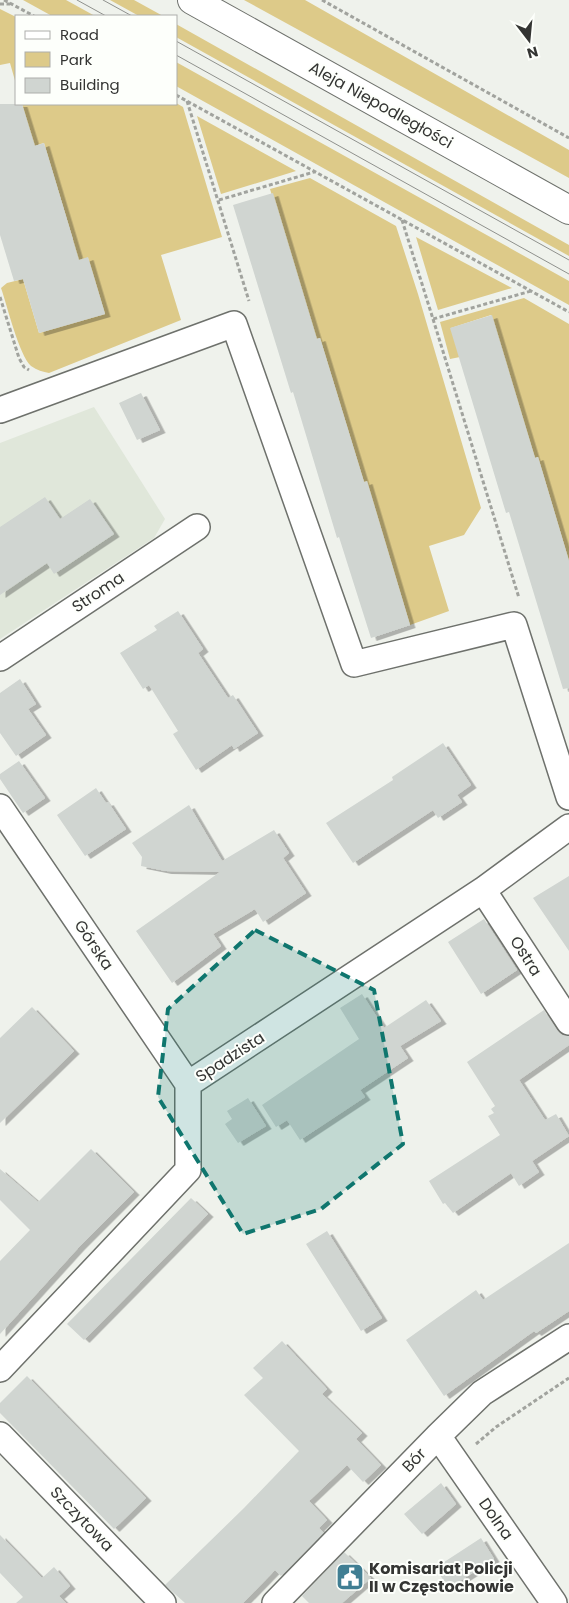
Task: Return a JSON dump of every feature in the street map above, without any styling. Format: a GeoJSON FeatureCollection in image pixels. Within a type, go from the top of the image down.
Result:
{"type":"FeatureCollection","features":[{"type":"Feature","properties":{"kind":"street","name":"Aleja Niepodległości"},"geometry":{"type":"LineString","coordinates":[[192,0],[569,210]]}},
{"type":"Feature","properties":{"kind":"street"},"geometry":{"type":"LineString","coordinates":[[0,410],[234,324],[354,664],[514,625],[569,797]]}},
{"type":"Feature","properties":{"kind":"street","name":"Stroma"},"geometry":{"type":"LineString","coordinates":[[0,658],[197,526]]}},
{"type":"Feature","properties":{"kind":"street","name":"Górska"},"geometry":{"type":"LineString","coordinates":[[0,806],[188,1084]]}},
{"type":"Feature","properties":{"kind":"street","name":"Spadzista"},"geometry":{"type":"LineString","coordinates":[[0,1369],[188,1170],[188,1084],[483,890],[569,827]]}},
{"type":"Feature","properties":{"kind":"street","name":"Ostra"},"geometry":{"type":"LineString","coordinates":[[483,890],[569,1022]]}},
{"type":"Feature","properties":{"kind":"street","name":"Bór"},"geometry":{"type":"LineString","coordinates":[[275,1603],[482,1393],[569,1337]]}},
{"type":"Feature","properties":{"kind":"street","name":"Szczytowa"},"geometry":{"type":"LineString","coordinates":[[0,1435],[163,1603]]}},
{"type":"Feature","properties":{"kind":"street","name":"Dolna"},"geometry":{"type":"LineString","coordinates":[[438,1436],[554,1603]]}},
{"type":"Feature","properties":{"kind":"path"},"geometry":{"type":"LineString","coordinates":[[4,0],[32,15]]}},
{"type":"Feature","properties":{"kind":"path"},"geometry":{"type":"LineString","coordinates":[[322,0],[569,138]]}},
{"type":"Feature","properties":{"kind":"path"},"geometry":{"type":"LineString","coordinates":[[0,4],[11,4]]}},
{"type":"Feature","properties":{"kind":"path"},"geometry":{"type":"LineString","coordinates":[[178,96],[569,312]]}},
{"type":"Feature","properties":{"kind":"path"},"geometry":{"type":"LineString","coordinates":[[219,200],[315,171]]}},
{"type":"Feature","properties":{"kind":"path"},"geometry":{"type":"LineString","coordinates":[[402,220],[520,603]]}},
{"type":"Feature","properties":{"kind":"path"},"geometry":{"type":"LineString","coordinates":[[433,319],[532,291]]}},
{"type":"Feature","properties":{"kind":"path"},"geometry":{"type":"LineString","coordinates":[[0,297],[19,358],[24,367],[32,372]]}},
{"type":"Feature","properties":{"kind":"path"},"geometry":{"type":"LineString","coordinates":[[456,1462],[496,1427],[569,1378]]}},
{"type":"Feature","properties":{"kind":"highlighted area"},"geometry":{"type":"Polygon","coordinates":[[[255,930],[374,990],[403,1144],[321,1209],[243,1234],[158,1097],[168,1009],[255,930]]]}},
{"type":"Feature","properties":{"kind":"shaded area"},"geometry":{"type":"Polygon","coordinates":[[[94,407],[165,519],[154,538],[0,639],[0,443],[94,407]]]}},
{"type":"Feature","properties":{"kind":"green space"},"geometry":{"type":"Polygon","coordinates":[[[23,0],[66,0],[93,15],[50,15],[23,0]]]}},
{"type":"Feature","properties":{"kind":"green space"},"geometry":{"type":"Polygon","coordinates":[[[110,0],[134,0],[161,15],[137,15],[110,0]]]}},
{"type":"Feature","properties":{"kind":"green space"},"geometry":{"type":"Polygon","coordinates":[[[244,0],[305,0],[569,150],[569,178],[244,0]]]}},
{"type":"Feature","properties":{"kind":"green space"},"geometry":{"type":"Polygon","coordinates":[[[0,9],[15,16],[15,80],[10,63],[0,65],[0,9]]]}},
{"type":"Feature","properties":{"kind":"green space"},"geometry":{"type":"Polygon","coordinates":[[[178,25],[569,245],[569,256],[178,38],[178,25]]]}},
{"type":"Feature","properties":{"kind":"green space"},"geometry":{"type":"Polygon","coordinates":[[[178,63],[569,281],[569,305],[178,87],[178,63]]]}},
{"type":"Feature","properties":{"kind":"green space"},"geometry":{"type":"Polygon","coordinates":[[[178,104],[183,107],[222,237],[161,255],[181,320],[49,373],[31,366],[22,352],[1,288],[7,283],[23,279],[39,333],[105,314],[88,258],[61,265],[73,239],[44,143],[17,151],[11,130],[28,125],[22,105],[178,104]]]}},
{"type":"Feature","properties":{"kind":"green space"},"geometry":{"type":"Polygon","coordinates":[[[197,116],[296,171],[221,194],[197,116]]]}},
{"type":"Feature","properties":{"kind":"green space"},"geometry":{"type":"Polygon","coordinates":[[[310,178],[396,226],[481,508],[464,535],[429,546],[449,611],[410,625],[367,482],[364,482],[320,338],[316,339],[270,189],[310,178]]]}},
{"type":"Feature","properties":{"kind":"green space"},"geometry":{"type":"Polygon","coordinates":[[[416,237],[512,288],[438,310],[416,237]]]}},
{"type":"Feature","properties":{"kind":"green space"},"geometry":{"type":"Polygon","coordinates":[[[524,298],[569,324],[569,561],[538,457],[535,458],[491,315],[451,328],[460,357],[450,359],[440,322],[524,298]]]}},
{"type":"Feature","properties":{"kind":"building"},"geometry":{"type":"Polygon","coordinates":[[[0,104],[22,105],[35,146],[44,143],[79,260],[88,257],[105,314],[39,333],[23,279],[14,281],[0,235],[0,104]]]}},
{"type":"Feature","properties":{"kind":"building"},"geometry":{"type":"Polygon","coordinates":[[[273,193],[317,339],[320,338],[364,482],[367,481],[410,625],[371,638],[339,537],[337,538],[293,392],[291,393],[233,205],[273,193]]]}},
{"type":"Feature","properties":{"kind":"building"},"geometry":{"type":"Polygon","coordinates":[[[492,315],[535,458],[538,457],[569,561],[569,688],[563,689],[509,512],[506,513],[450,328],[492,315]]]}},
{"type":"Feature","properties":{"kind":"building"},"geometry":{"type":"Polygon","coordinates":[[[141,393],[160,430],[137,440],[119,403],[141,393]]]}},
{"type":"Feature","properties":{"kind":"building"},"geometry":{"type":"Polygon","coordinates":[[[45,497],[60,519],[90,499],[114,534],[54,574],[47,563],[0,595],[0,527],[45,497]]]}},
{"type":"Feature","properties":{"kind":"building"},"geometry":{"type":"Polygon","coordinates":[[[178,611],[203,649],[198,653],[228,698],[233,695],[258,733],[234,749],[232,745],[196,770],[173,734],[178,731],[149,685],[143,689],[120,653],[157,630],[154,626],[178,611]]]}},
{"type":"Feature","properties":{"kind":"building"},"geometry":{"type":"Polygon","coordinates":[[[20,679],[36,704],[28,709],[46,735],[16,756],[0,733],[0,693],[20,679]]]}},
{"type":"Feature","properties":{"kind":"building"},"geometry":{"type":"Polygon","coordinates":[[[443,743],[471,785],[457,795],[462,802],[438,818],[433,810],[353,863],[326,823],[393,780],[392,777],[443,743]]]}},
{"type":"Feature","properties":{"kind":"building"},"geometry":{"type":"Polygon","coordinates":[[[19,761],[45,798],[23,813],[0,779],[0,774],[19,761]]]}},
{"type":"Feature","properties":{"kind":"building"},"geometry":{"type":"Polygon","coordinates":[[[96,788],[126,829],[85,856],[57,815],[96,788]]]}},
{"type":"Feature","properties":{"kind":"building"},"geometry":{"type":"Polygon","coordinates":[[[189,805],[222,861],[274,830],[289,853],[283,858],[306,893],[263,922],[255,909],[213,934],[221,946],[172,983],[136,931],[220,872],[166,871],[141,866],[142,857],[132,843],[189,805]]]}},
{"type":"Feature","properties":{"kind":"building"},"geometry":{"type":"Polygon","coordinates":[[[569,876],[569,951],[533,898],[569,876]]]}},
{"type":"Feature","properties":{"kind":"building"},"geometry":{"type":"Polygon","coordinates":[[[484,919],[517,970],[481,994],[448,942],[484,919]]]}},
{"type":"Feature","properties":{"kind":"building"},"geometry":{"type":"Polygon","coordinates":[[[362,994],[384,1028],[426,1000],[441,1021],[400,1046],[408,1058],[360,1090],[365,1097],[300,1140],[287,1120],[276,1127],[262,1105],[359,1039],[340,1008],[362,994]]]}},
{"type":"Feature","properties":{"kind":"building"},"geometry":{"type":"Polygon","coordinates":[[[32,1007],[74,1051],[0,1123],[0,1038],[32,1007]]]}},
{"type":"Feature","properties":{"kind":"building"},"geometry":{"type":"Polygon","coordinates":[[[544,1010],[557,1030],[562,1035],[569,1036],[569,1045],[519,1080],[545,1120],[556,1114],[569,1136],[532,1161],[539,1172],[519,1186],[511,1173],[453,1213],[445,1203],[443,1204],[429,1181],[500,1135],[488,1116],[494,1113],[491,1109],[495,1106],[467,1062],[544,1010]]]}},
{"type":"Feature","properties":{"kind":"building"},"geometry":{"type":"Polygon","coordinates":[[[248,1098],[266,1126],[238,1143],[225,1124],[232,1119],[227,1111],[248,1098]]]}},
{"type":"Feature","properties":{"kind":"building"},"geometry":{"type":"Polygon","coordinates":[[[91,1149],[134,1192],[79,1247],[0,1334],[0,1261],[30,1230],[0,1200],[0,1169],[38,1202],[91,1149]]]}},
{"type":"Feature","properties":{"kind":"building"},"geometry":{"type":"Polygon","coordinates":[[[191,1198],[208,1214],[84,1340],[67,1324],[191,1198]]]}},
{"type":"Feature","properties":{"kind":"building"},"geometry":{"type":"Polygon","coordinates":[[[327,1231],[382,1318],[361,1331],[306,1244],[327,1231]]]}},
{"type":"Feature","properties":{"kind":"building"},"geometry":{"type":"Polygon","coordinates":[[[569,1243],[569,1311],[536,1333],[534,1331],[444,1396],[406,1340],[476,1290],[483,1300],[569,1243]]]}},
{"type":"Feature","properties":{"kind":"building"},"geometry":{"type":"Polygon","coordinates":[[[282,1341],[327,1389],[322,1394],[362,1433],[356,1439],[381,1465],[363,1482],[347,1465],[309,1501],[327,1520],[319,1528],[324,1533],[281,1576],[275,1570],[243,1603],[185,1603],[165,1585],[299,1451],[244,1395],[263,1378],[253,1368],[282,1341]]]}},
{"type":"Feature","properties":{"kind":"building"},"geometry":{"type":"Polygon","coordinates":[[[27,1376],[146,1498],[114,1529],[0,1413],[0,1403],[27,1376]]]}},
{"type":"Feature","properties":{"kind":"building"},"geometry":{"type":"Polygon","coordinates":[[[441,1483],[456,1504],[422,1534],[404,1514],[441,1483]]]}},
{"type":"Feature","properties":{"kind":"building"},"geometry":{"type":"Polygon","coordinates":[[[0,1535],[42,1578],[54,1567],[70,1586],[59,1596],[66,1603],[16,1603],[23,1597],[0,1573],[0,1535]]]}},
{"type":"Feature","properties":{"kind":"building"},"geometry":{"type":"Polygon","coordinates":[[[481,1538],[494,1559],[449,1588],[435,1568],[481,1538]]]}},
{"type":"Feature","properties":{"kind":"building","name":"Komisariat Policji II w Częstochowie"},"geometry":{"type":"Polygon","coordinates":[[[344,1552],[371,1578],[342,1603],[309,1603],[302,1596],[344,1552]]]}},
{"type":"Feature","properties":{"kind":"tram line"},"geometry":{"type":"LineString","coordinates":[[77,0],[104,15]]}},
{"type":"Feature","properties":{"kind":"tram line"},"geometry":{"type":"LineString","coordinates":[[103,0],[130,15]]}},
{"type":"Feature","properties":{"kind":"tram line"},"geometry":{"type":"LineString","coordinates":[[178,42],[569,260]]}},
{"type":"Feature","properties":{"kind":"tram line"},"geometry":{"type":"LineString","coordinates":[[178,56],[569,274]]}},
{"type":"Feature","properties":{"kind":"place","name":"Komisariat Policji II w Częstochowie"},"geometry":{"type":"Point","coordinates":[350,1577]}}]}
